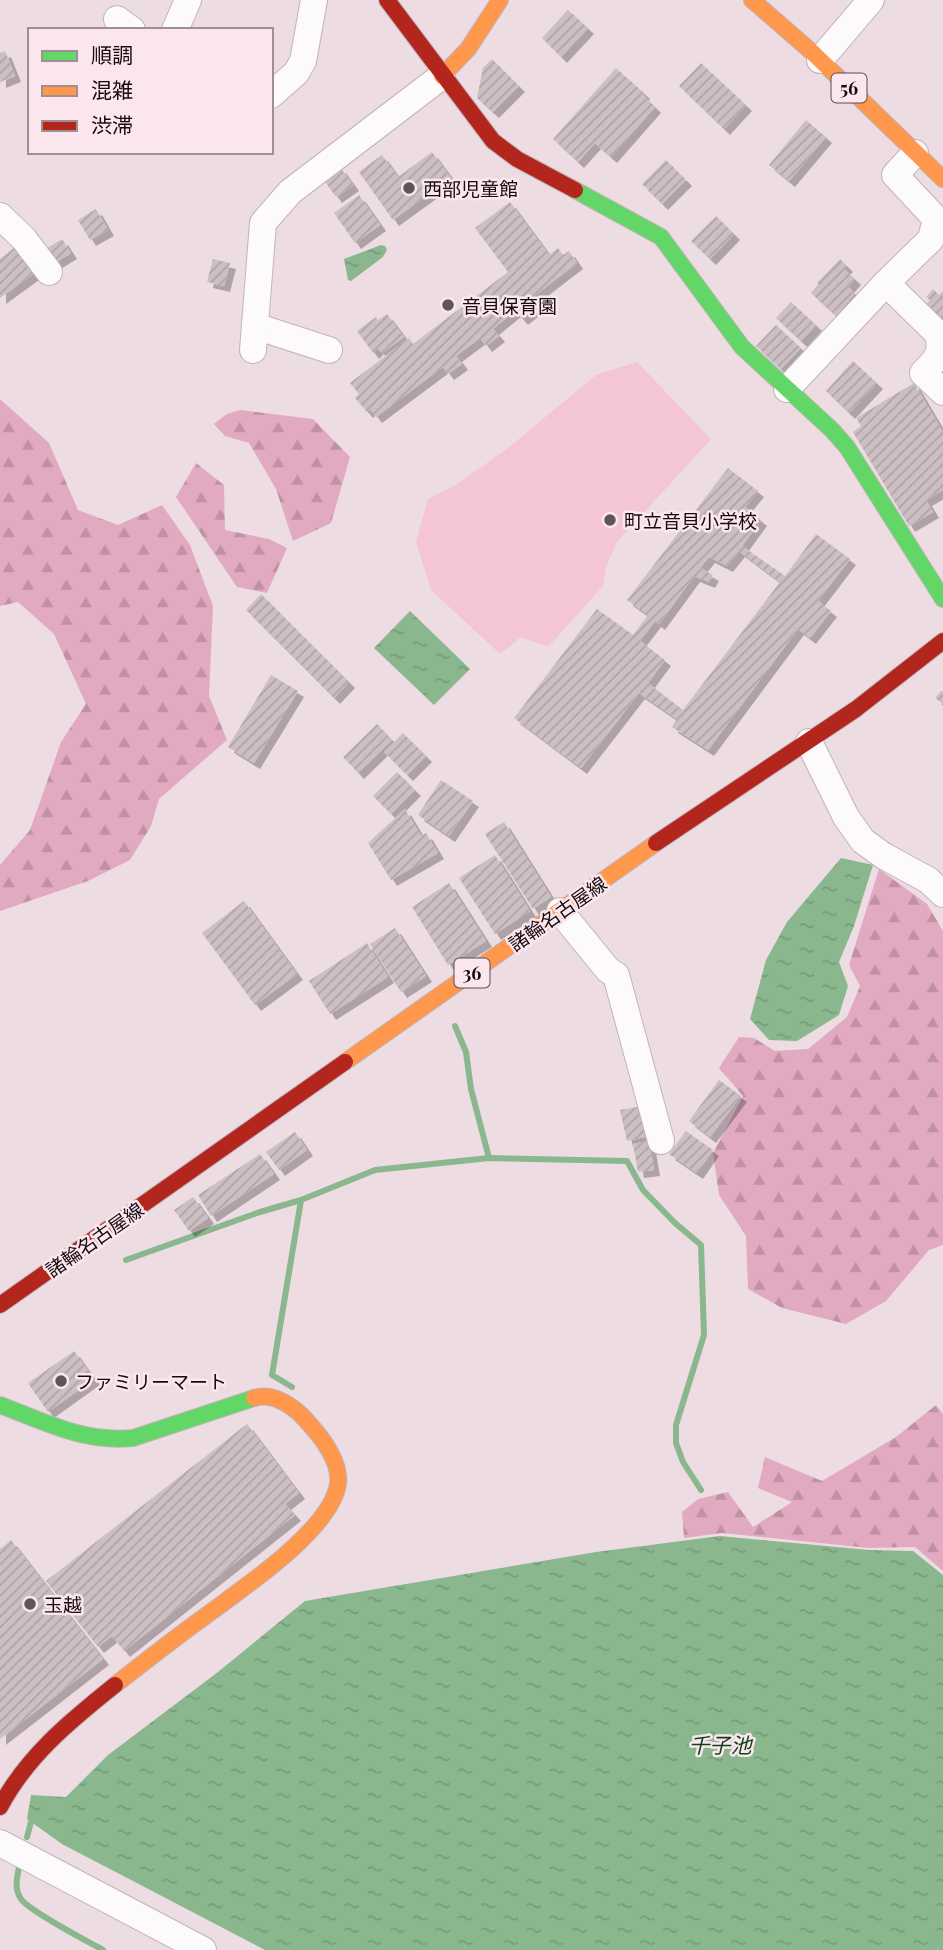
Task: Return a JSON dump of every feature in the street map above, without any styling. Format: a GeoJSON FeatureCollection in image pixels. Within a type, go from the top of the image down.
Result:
{"type":"FeatureCollection","features":[{"type":"Feature","properties":{"kind":"street"},"geometry":{"type":"LineString","coordinates":[[176,28],[188,0]]}},
{"type":"Feature","properties":{"kind":"street"},"geometry":{"type":"LineString","coordinates":[[273,93],[296,73],[303,61],[314,0]]}},
{"type":"Feature","properties":{"kind":"street"},"geometry":{"type":"LineString","coordinates":[[387,0],[493,141],[517,159],[661,237],[742,347],[848,447],[943,599]]}},
{"type":"Feature","properties":{"kind":"street"},"geometry":{"type":"LineString","coordinates":[[329,350],[254,338],[263,222],[290,192],[442,76],[468,49],[500,0]]}},
{"type":"Feature","properties":{"kind":"street","name":"56"},"geometry":{"type":"LineString","coordinates":[[752,0],[820,60],[943,180]]}},
{"type":"Feature","properties":{"kind":"street"},"geometry":{"type":"LineString","coordinates":[[820,60],[871,0]]}},
{"type":"Feature","properties":{"kind":"street"},"geometry":{"type":"LineString","coordinates":[[787,389],[931,239],[936,219],[895,175],[915,153]]}},
{"type":"Feature","properties":{"kind":"street"},"geometry":{"type":"LineString","coordinates":[[0,216],[24,239],[49,272]]}},
{"type":"Feature","properties":{"kind":"street"},"geometry":{"type":"LineString","coordinates":[[886,283],[938,334],[942,343],[941,355],[923,373],[943,391]]}},
{"type":"Feature","properties":{"kind":"street","name":"諸輪名古屋線"},"geometry":{"type":"LineString","coordinates":[[0,1305],[652,846],[856,709],[943,641]]}},
{"type":"Feature","properties":{"kind":"street"},"geometry":{"type":"LineString","coordinates":[[809,742],[846,817],[863,841],[928,880],[943,894]]}},
{"type":"Feature","properties":{"kind":"street"},"geometry":{"type":"LineString","coordinates":[[560,911],[608,970],[616,975],[661,1141]]}},
{"type":"Feature","properties":{"kind":"street"},"geometry":{"type":"LineString","coordinates":[[0,1405],[74,1434],[112,1440],[133,1438],[260,1396],[275,1398],[289,1404],[319,1435],[338,1476],[337,1489],[329,1507],[314,1527],[281,1558],[114,1685],[50,1739],[27,1762],[10,1786],[0,1807]]}},
{"type":"Feature","properties":{"kind":"street"},"geometry":{"type":"LineString","coordinates":[[0,1843],[203,1950]]}},
{"type":"Feature","properties":{"kind":"green space"},"geometry":{"type":"Polygon","coordinates":[[[0,399],[49,443],[78,510],[118,525],[162,505],[190,545],[213,606],[209,696],[227,740],[159,799],[151,826],[130,860],[88,881],[0,911],[0,865],[30,830],[61,742],[86,704],[54,634],[18,602],[0,606],[0,399]]]}},
{"type":"Feature","properties":{"kind":"green space"},"geometry":{"type":"Polygon","coordinates":[[[240,410],[313,419],[350,457],[331,523],[293,541],[276,489],[249,443],[225,436],[214,424],[227,414],[240,410]]]}},
{"type":"Feature","properties":{"kind":"green space"},"geometry":{"type":"Polygon","coordinates":[[[196,463],[224,485],[225,530],[269,539],[287,548],[267,593],[237,587],[176,497],[196,463]]]}},
{"type":"Feature","properties":{"kind":"green space"},"geometry":{"type":"Polygon","coordinates":[[[879,869],[927,904],[943,931],[943,1245],[929,1250],[886,1301],[846,1324],[782,1308],[748,1289],[746,1236],[719,1195],[713,1153],[743,1096],[719,1068],[739,1037],[754,1038],[775,1051],[808,1049],[847,1017],[860,986],[849,965],[879,869]]]}},
{"type":"Feature","properties":{"kind":"green space"},"geometry":{"type":"Polygon","coordinates":[[[936,1405],[943,1414],[943,1571],[915,1547],[869,1548],[722,1533],[684,1538],[682,1512],[698,1499],[728,1492],[753,1527],[792,1502],[758,1488],[765,1457],[822,1481],[896,1437],[936,1405]]]}},
{"type":"Feature","properties":{"kind":"shaded area"},"geometry":{"type":"Polygon","coordinates":[[[637,362],[711,439],[617,542],[606,567],[603,586],[548,647],[521,637],[500,654],[431,590],[416,542],[428,499],[456,485],[508,448],[596,375],[637,362]]]}},
{"type":"Feature","properties":{"kind":"water"},"geometry":{"type":"Polygon","coordinates":[[[381,245],[387,250],[383,257],[351,281],[348,280],[344,259],[381,245]]]}},
{"type":"Feature","properties":{"kind":"water"},"geometry":{"type":"Polygon","coordinates":[[[410,611],[470,669],[434,705],[374,648],[410,611]]]}},
{"type":"Feature","properties":{"kind":"water"},"geometry":{"type":"Polygon","coordinates":[[[841,858],[873,865],[854,926],[839,962],[848,986],[839,1015],[797,1041],[769,1040],[750,1019],[766,960],[787,922],[841,858]]]}},
{"type":"Feature","properties":{"kind":"water","name":"千子池"},"geometry":{"type":"Polygon","coordinates":[[[720,1536],[869,1550],[913,1551],[943,1575],[943,1950],[265,1950],[62,1844],[27,1819],[31,1795],[66,1797],[108,1755],[218,1672],[305,1601],[596,1552],[720,1536]]]}},
{"type":"Feature","properties":{"kind":"building"},"geometry":{"type":"Polygon","coordinates":[[[568,10],[588,28],[561,57],[542,38],[568,10]]]}},
{"type":"Feature","properties":{"kind":"building"},"geometry":{"type":"Polygon","coordinates":[[[5,51],[15,76],[0,82],[0,53],[5,51]]]}},
{"type":"Feature","properties":{"kind":"building"},"geometry":{"type":"Polygon","coordinates":[[[492,59],[519,86],[493,112],[477,98],[483,68],[492,59]]]}},
{"type":"Feature","properties":{"kind":"building"},"geometry":{"type":"Polygon","coordinates":[[[701,63],[746,105],[724,129],[679,86],[701,63]]]}},
{"type":"Feature","properties":{"kind":"building"},"geometry":{"type":"Polygon","coordinates":[[[616,68],[644,93],[655,107],[611,157],[595,143],[578,162],[553,139],[616,68]]]}},
{"type":"Feature","properties":{"kind":"building"},"geometry":{"type":"Polygon","coordinates":[[[806,120],[826,137],[789,181],[769,165],[806,120]]]}},
{"type":"Feature","properties":{"kind":"building"},"geometry":{"type":"Polygon","coordinates":[[[432,152],[451,178],[393,220],[359,172],[382,155],[398,177],[432,152]]]}},
{"type":"Feature","properties":{"kind":"building"},"geometry":{"type":"Polygon","coordinates":[[[666,160],[686,180],[662,204],[642,184],[666,160]]]}},
{"type":"Feature","properties":{"kind":"building"},"geometry":{"type":"Polygon","coordinates":[[[340,167],[353,185],[336,197],[323,179],[340,167]]]}},
{"type":"Feature","properties":{"kind":"building"},"geometry":{"type":"Polygon","coordinates":[[[359,195],[380,225],[355,243],[334,213],[359,195]]]}},
{"type":"Feature","properties":{"kind":"building"},"geometry":{"type":"Polygon","coordinates":[[[510,202],[549,255],[558,248],[563,255],[569,251],[577,263],[529,300],[536,308],[522,319],[515,311],[493,329],[499,336],[486,346],[480,338],[456,356],[462,364],[448,374],[443,367],[376,417],[370,409],[367,412],[355,398],[359,394],[350,383],[409,338],[413,344],[508,272],[475,228],[510,202]]]}},
{"type":"Feature","properties":{"kind":"building"},"geometry":{"type":"Polygon","coordinates":[[[96,209],[108,230],[90,240],[78,220],[96,209]]]}},
{"type":"Feature","properties":{"kind":"building"},"geometry":{"type":"Polygon","coordinates":[[[716,216],[734,234],[710,259],[691,241],[716,216]]]}},
{"type":"Feature","properties":{"kind":"building"},"geometry":{"type":"Polygon","coordinates":[[[62,239],[71,253],[53,264],[44,250],[62,239]]]}},
{"type":"Feature","properties":{"kind":"building"},"geometry":{"type":"Polygon","coordinates":[[[14,248],[33,274],[0,298],[0,259],[14,248]]]}},
{"type":"Feature","properties":{"kind":"building"},"geometry":{"type":"Polygon","coordinates":[[[213,259],[230,263],[224,286],[207,282],[213,259]]]}},
{"type":"Feature","properties":{"kind":"building"},"geometry":{"type":"Polygon","coordinates":[[[840,259],[847,266],[844,269],[855,279],[848,287],[855,293],[836,316],[811,293],[840,259]]]}},
{"type":"Feature","properties":{"kind":"building"},"geometry":{"type":"Polygon","coordinates":[[[933,289],[939,295],[943,291],[943,330],[921,310],[930,300],[926,297],[933,289]]]}},
{"type":"Feature","properties":{"kind":"building"},"geometry":{"type":"Polygon","coordinates":[[[791,302],[816,325],[801,341],[776,318],[791,302]]]}},
{"type":"Feature","properties":{"kind":"building"},"geometry":{"type":"Polygon","coordinates":[[[387,314],[404,337],[382,353],[378,348],[373,353],[357,331],[376,317],[378,320],[387,314]]]}},
{"type":"Feature","properties":{"kind":"building"},"geometry":{"type":"Polygon","coordinates":[[[776,325],[801,348],[781,369],[756,346],[776,325]]]}},
{"type":"Feature","properties":{"kind":"building"},"geometry":{"type":"Polygon","coordinates":[[[853,361],[877,383],[849,413],[826,391],[853,361]]]}},
{"type":"Feature","properties":{"kind":"building"},"geometry":{"type":"Polygon","coordinates":[[[914,383],[943,432],[943,490],[926,500],[933,512],[909,526],[853,432],[861,426],[856,418],[914,383]]]}},
{"type":"Feature","properties":{"kind":"building"},"geometry":{"type":"Polygon","coordinates":[[[728,468],[758,491],[745,507],[761,520],[742,546],[785,576],[816,534],[850,559],[818,601],[831,611],[810,638],[798,629],[708,750],[672,727],[677,719],[639,693],[581,768],[514,718],[597,609],[633,635],[648,615],[627,600],[728,468]],[[739,551],[727,566],[709,557],[700,568],[713,575],[709,582],[694,576],[659,624],[655,621],[640,641],[665,660],[648,683],[683,710],[780,582],[739,551]]]}},
{"type":"Feature","properties":{"kind":"building"},"geometry":{"type":"Polygon","coordinates":[[[261,594],[349,682],[334,698],[246,610],[261,594]]]}},
{"type":"Feature","properties":{"kind":"building"},"geometry":{"type":"Polygon","coordinates":[[[271,675],[298,691],[254,763],[228,747],[271,675]]]}},
{"type":"Feature","properties":{"kind":"building"},"geometry":{"type":"Polygon","coordinates":[[[943,692],[943,704],[935,698],[943,692]]]}},
{"type":"Feature","properties":{"kind":"building"},"geometry":{"type":"Polygon","coordinates":[[[377,724],[392,740],[358,773],[343,757],[377,724]]]}},
{"type":"Feature","properties":{"kind":"building"},"geometry":{"type":"Polygon","coordinates":[[[403,733],[426,756],[407,775],[384,752],[403,733]]]}},
{"type":"Feature","properties":{"kind":"building"},"geometry":{"type":"Polygon","coordinates":[[[397,772],[415,790],[391,814],[373,796],[397,772]]]}},
{"type":"Feature","properties":{"kind":"building"},"geometry":{"type":"Polygon","coordinates":[[[441,780],[473,801],[449,836],[418,815],[441,780]]]}},
{"type":"Feature","properties":{"kind":"building"},"geometry":{"type":"Polygon","coordinates":[[[405,809],[421,836],[426,833],[438,853],[391,880],[368,843],[405,809]]]}},
{"type":"Feature","properties":{"kind":"building"},"geometry":{"type":"Polygon","coordinates":[[[504,822],[551,897],[533,909],[485,834],[504,822]]]}},
{"type":"Feature","properties":{"kind":"building"},"geometry":{"type":"Polygon","coordinates":[[[495,855],[530,911],[495,934],[459,878],[495,855]]]}},
{"type":"Feature","properties":{"kind":"building"},"geometry":{"type":"Polygon","coordinates":[[[449,883],[486,941],[448,965],[412,907],[449,883]]]}},
{"type":"Feature","properties":{"kind":"building"},"geometry":{"type":"Polygon","coordinates":[[[244,901],[297,974],[255,1005],[202,933],[244,901]]]}},
{"type":"Feature","properties":{"kind":"building"},"geometry":{"type":"Polygon","coordinates":[[[395,928],[426,976],[401,992],[370,944],[395,928]]]}},
{"type":"Feature","properties":{"kind":"building"},"geometry":{"type":"Polygon","coordinates":[[[367,943],[388,977],[330,1014],[309,981],[367,943]]]}},
{"type":"Feature","properties":{"kind":"building"},"geometry":{"type":"Polygon","coordinates":[[[719,1080],[741,1096],[710,1137],[689,1121],[719,1080]]]}},
{"type":"Feature","properties":{"kind":"building"},"geometry":{"type":"Polygon","coordinates":[[[642,1106],[649,1136],[627,1141],[620,1110],[642,1106]]]}},
{"type":"Feature","properties":{"kind":"building"},"geometry":{"type":"Polygon","coordinates":[[[686,1131],[713,1150],[697,1173],[669,1154],[686,1131]]]}},
{"type":"Feature","properties":{"kind":"building"},"geometry":{"type":"Polygon","coordinates":[[[295,1132],[307,1150],[279,1170],[266,1152],[295,1132]]]}},
{"type":"Feature","properties":{"kind":"building"},"geometry":{"type":"Polygon","coordinates":[[[649,1141],[654,1170],[638,1172],[633,1144],[649,1141]]]}},
{"type":"Feature","properties":{"kind":"building"},"geometry":{"type":"Polygon","coordinates":[[[260,1154],[274,1174],[211,1216],[198,1195],[260,1154]]]}},
{"type":"Feature","properties":{"kind":"building"},"geometry":{"type":"Polygon","coordinates":[[[193,1197],[208,1218],[189,1231],[174,1210],[193,1197]]]}},
{"type":"Feature","properties":{"kind":"building","name":"ファミリーマート"},"geometry":{"type":"Polygon","coordinates":[[[74,1351],[94,1379],[48,1412],[28,1383],[74,1351]]]}},
{"type":"Feature","properties":{"kind":"building"},"geometry":{"type":"Polygon","coordinates":[[[247,1424],[299,1493],[285,1504],[295,1515],[124,1651],[112,1636],[98,1647],[46,1581],[247,1424]]]}},
{"type":"Feature","properties":{"kind":"building","name":"玉越"},"geometry":{"type":"Polygon","coordinates":[[[11,1540],[103,1659],[0,1739],[0,1549],[11,1540]]]}},
{"type":"Feature","properties":{"kind":"waterway"},"geometry":{"type":"LineString","coordinates":[[455,1026],[466,1052],[471,1089],[489,1158]]}},
{"type":"Feature","properties":{"kind":"waterway"},"geometry":{"type":"LineString","coordinates":[[126,1260],[301,1200],[375,1170],[489,1158],[627,1161],[643,1190],[701,1245],[704,1335],[676,1425],[676,1443],[683,1462],[701,1490]]}},
{"type":"Feature","properties":{"kind":"waterway"},"geometry":{"type":"LineString","coordinates":[[292,1387],[272,1375],[301,1200]]}},
{"type":"Feature","properties":{"kind":"waterway"},"geometry":{"type":"LineString","coordinates":[[27,1837],[31,1822]]}},
{"type":"Feature","properties":{"kind":"waterway"},"geometry":{"type":"LineString","coordinates":[[19,1867],[17,1891],[26,1904],[103,1950]]}},
{"type":"Feature","properties":{"kind":"traffic: fast"},"geometry":{"type":"LineString","coordinates":[[575,190],[661,237],[742,347],[847,447],[943,599]]}},
{"type":"Feature","properties":{"kind":"traffic: fast"},"geometry":{"type":"LineString","coordinates":[[0,1405],[65,1430],[115,1439],[133,1438],[254,1398]]}},
{"type":"Feature","properties":{"kind":"traffic: slow"},"geometry":{"type":"LineString","coordinates":[[442,76],[468,49],[500,0]]}},
{"type":"Feature","properties":{"kind":"traffic: slow"},"geometry":{"type":"LineString","coordinates":[[752,0],[813,53],[943,179]]}},
{"type":"Feature","properties":{"kind":"traffic: slow"},"geometry":{"type":"LineString","coordinates":[[345,1062],[656,843]]}},
{"type":"Feature","properties":{"kind":"traffic: slow"},"geometry":{"type":"LineString","coordinates":[[115,1685],[280,1559],[319,1521],[332,1502],[338,1475],[333,1458],[323,1441],[289,1405],[268,1397],[254,1398]]}},
{"type":"Feature","properties":{"kind":"traffic: jam"},"geometry":{"type":"LineString","coordinates":[[387,0],[493,141],[517,159],[575,190]]}},
{"type":"Feature","properties":{"kind":"traffic: jam"},"geometry":{"type":"LineString","coordinates":[[656,843],[856,709],[943,641]]}},
{"type":"Feature","properties":{"kind":"traffic: jam"},"geometry":{"type":"LineString","coordinates":[[0,1305],[345,1062]]}},
{"type":"Feature","properties":{"kind":"traffic: jam"},"geometry":{"type":"LineString","coordinates":[[0,1807],[36,1755],[115,1685]]}},
{"type":"Feature","properties":{"kind":"place","name":"西部児童館"},"geometry":{"type":"Point","coordinates":[409,188]}},
{"type":"Feature","properties":{"kind":"place","name":"音貝保育園"},"geometry":{"type":"Point","coordinates":[448,305]}},
{"type":"Feature","properties":{"kind":"place","name":"町立音貝小学校"},"geometry":{"type":"Point","coordinates":[610,520]}},
{"type":"Feature","properties":{"kind":"place","name":"ファミリーマート"},"geometry":{"type":"Point","coordinates":[61,1381]}},
{"type":"Feature","properties":{"kind":"place","name":"玉越"},"geometry":{"type":"Point","coordinates":[30,1604]}}]}
